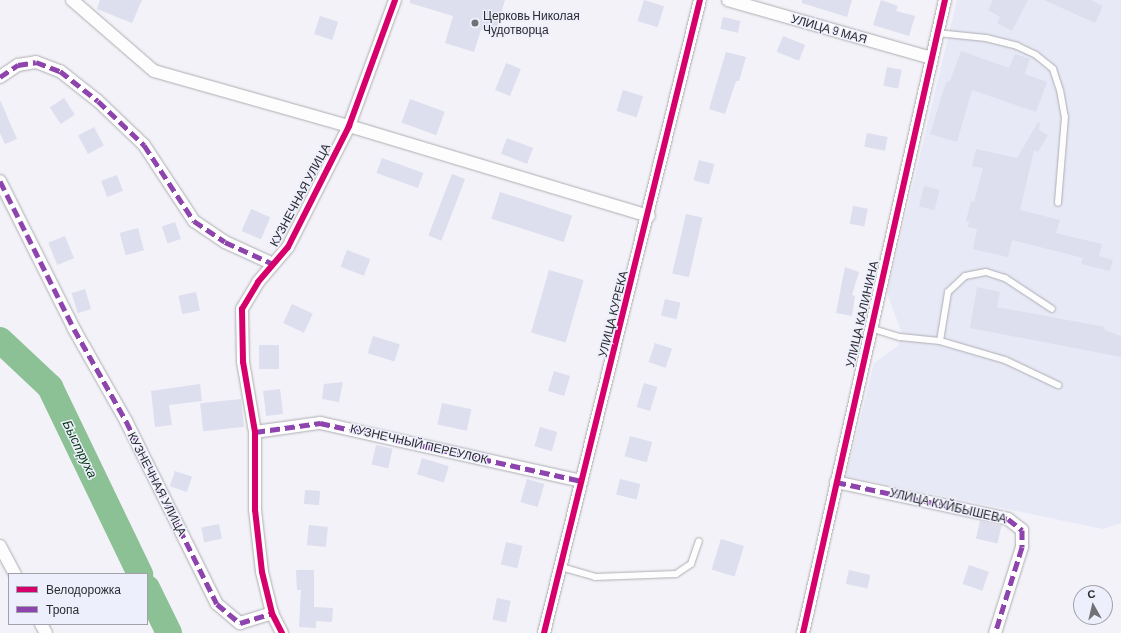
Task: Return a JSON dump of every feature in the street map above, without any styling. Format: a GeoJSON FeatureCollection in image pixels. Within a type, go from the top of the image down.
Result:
{"type":"FeatureCollection","features":[{"type":"Feature","properties":{"kind":"street"},"geometry":{"type":"LineString","coordinates":[[72,0],[154,71],[349,126],[649,216]]}},
{"type":"Feature","properties":{"kind":"street","name":"КУЗНЕЧНАЯ УЛИЦА"},"geometry":{"type":"LineString","coordinates":[[282,633],[272,613],[262,572],[255,510],[255,432],[243,362],[242,309],[258,282],[288,247],[349,126],[395,0]]}},
{"type":"Feature","properties":{"kind":"street","name":"УЛИЦА КУРЕКА"},"geometry":{"type":"LineString","coordinates":[[544,633],[649,216],[700,0]]}},
{"type":"Feature","properties":{"kind":"street","name":"УЛИЦА 9 МАЯ"},"geometry":{"type":"LineString","coordinates":[[728,0],[931,58]]}},
{"type":"Feature","properties":{"kind":"street","name":"УЛИЦА КАЛИНИНА"},"geometry":{"type":"LineString","coordinates":[[803,633],[870,328],[945,0]]}},
{"type":"Feature","properties":{"kind":"street","name":"КУЗНЕЧНАЯ УЛИЦА"},"geometry":{"type":"LineString","coordinates":[[0,77],[18,65],[36,62],[60,71],[98,101],[144,145],[194,221],[225,242],[273,264]]}},
{"type":"Feature","properties":{"kind":"street","name":"КУЗНЕЧНАЯ УЛИЦА"},"geometry":{"type":"LineString","coordinates":[[0,181],[74,329],[126,420],[217,604],[240,623],[272,613]]}},
{"type":"Feature","properties":{"kind":"street","name":"КУЗНЕЧНЫЙ ПЕРЕУЛОК"},"geometry":{"type":"LineString","coordinates":[[255,432],[320,423],[582,481]]}},
{"type":"Feature","properties":{"kind":"street","name":"УЛИЦА КУЙБЫШЕВА"},"geometry":{"type":"LineString","coordinates":[[836,482],[1008,519],[1022,530],[1022,547],[996,633]]}},
{"type":"Feature","properties":{"kind":"street"},"geometry":{"type":"LineString","coordinates":[[0,546],[14,573]]}},
{"type":"Feature","properties":{"kind":"lane"},"geometry":{"type":"LineString","coordinates":[[937,33],[986,38],[1017,46],[1036,55],[1052,69],[1060,90],[1065,117],[1058,203]]}},
{"type":"Feature","properties":{"kind":"lane"},"geometry":{"type":"LineString","coordinates":[[940,341],[948,292],[965,276],[986,272],[1005,278],[1052,309]]}},
{"type":"Feature","properties":{"kind":"lane"},"geometry":{"type":"LineString","coordinates":[[870,328],[900,337],[940,341],[1005,360],[1058,385]]}},
{"type":"Feature","properties":{"kind":"lane"},"geometry":{"type":"LineString","coordinates":[[561,567],[595,577],[676,574],[691,564],[699,541]]}},
{"type":"Feature","properties":{"kind":"shaded area"},"geometry":{"type":"Polygon","coordinates":[[[957,0],[1121,0],[1121,523],[1103,529],[846,476],[874,363],[898,346],[901,331],[887,293],[957,0]]]}},
{"type":"Feature","properties":{"kind":"building"},"geometry":{"type":"Polygon","coordinates":[[[100,0],[142,0],[132,23],[97,9],[100,0]]]}},
{"type":"Feature","properties":{"kind":"building","name":"Церковь Николая Чудотворца"},"geometry":{"type":"Polygon","coordinates":[[[410,0],[505,0],[495,34],[481,30],[474,52],[445,43],[453,16],[410,3],[410,0]]]}},
{"type":"Feature","properties":{"kind":"building"},"geometry":{"type":"Polygon","coordinates":[[[644,0],[664,6],[658,27],[638,21],[644,0]]]}},
{"type":"Feature","properties":{"kind":"building"},"geometry":{"type":"Polygon","coordinates":[[[802,0],[852,0],[847,17],[802,3],[802,0]]]}},
{"type":"Feature","properties":{"kind":"building"},"geometry":{"type":"Polygon","coordinates":[[[881,0],[898,6],[896,11],[915,16],[909,36],[873,25],[881,0]]]}},
{"type":"Feature","properties":{"kind":"building"},"geometry":{"type":"Polygon","coordinates":[[[993,0],[1028,0],[1012,31],[997,23],[1000,17],[988,10],[993,0]]]}},
{"type":"Feature","properties":{"kind":"building"},"geometry":{"type":"Polygon","coordinates":[[[1044,0],[1091,0],[1103,6],[1095,23],[1044,0]]]}},
{"type":"Feature","properties":{"kind":"building"},"geometry":{"type":"Polygon","coordinates":[[[320,16],[338,22],[332,40],[314,34],[320,16]]]}},
{"type":"Feature","properties":{"kind":"building"},"geometry":{"type":"Polygon","coordinates":[[[723,17],[741,21],[738,33],[720,29],[723,17]]]}},
{"type":"Feature","properties":{"kind":"building"},"geometry":{"type":"Polygon","coordinates":[[[783,36],[805,45],[799,61],[777,52],[783,36]]]}},
{"type":"Feature","properties":{"kind":"building"},"geometry":{"type":"Polygon","coordinates":[[[961,51],[1009,68],[1015,54],[1030,59],[1025,74],[1047,82],[1036,112],[972,90],[957,142],[930,134],[946,82],[950,81],[961,51]]]}},
{"type":"Feature","properties":{"kind":"building"},"geometry":{"type":"Polygon","coordinates":[[[726,52],[746,57],[739,81],[736,81],[725,114],[709,109],[726,52]]]}},
{"type":"Feature","properties":{"kind":"building"},"geometry":{"type":"Polygon","coordinates":[[[506,63],[521,69],[510,96],[495,90],[506,63]]]}},
{"type":"Feature","properties":{"kind":"building"},"geometry":{"type":"Polygon","coordinates":[[[887,67],[902,70],[898,89],[883,86],[887,67]]]}},
{"type":"Feature","properties":{"kind":"building"},"geometry":{"type":"Polygon","coordinates":[[[623,90],[643,96],[637,117],[617,111],[623,90]]]}},
{"type":"Feature","properties":{"kind":"building"},"geometry":{"type":"Polygon","coordinates":[[[64,98],[75,115],[61,124],[50,107],[64,98]]]}},
{"type":"Feature","properties":{"kind":"building"},"geometry":{"type":"Polygon","coordinates":[[[410,99],[445,112],[436,135],[401,122],[410,99]]]}},
{"type":"Feature","properties":{"kind":"building"},"geometry":{"type":"Polygon","coordinates":[[[0,100],[17,139],[5,144],[0,133],[0,100]]]}},
{"type":"Feature","properties":{"kind":"building"},"geometry":{"type":"Polygon","coordinates":[[[1038,122],[1040,123],[1039,130],[1048,135],[1038,152],[1034,150],[1020,210],[1060,220],[1056,233],[1102,244],[1099,256],[1113,260],[1110,271],[1081,264],[1083,258],[1012,240],[1008,257],[973,249],[977,229],[968,227],[969,222],[966,221],[971,201],[974,202],[983,168],[972,166],[976,149],[1017,158],[1038,122]]]}},
{"type":"Feature","properties":{"kind":"building"},"geometry":{"type":"Polygon","coordinates":[[[94,127],[104,146],[88,154],[78,135],[94,127]]]}},
{"type":"Feature","properties":{"kind":"building"},"geometry":{"type":"Polygon","coordinates":[[[867,133],[888,137],[885,151],[864,147],[867,133]]]}},
{"type":"Feature","properties":{"kind":"building"},"geometry":{"type":"Polygon","coordinates":[[[507,138],[533,148],[527,164],[501,154],[507,138]]]}},
{"type":"Feature","properties":{"kind":"building"},"geometry":{"type":"Polygon","coordinates":[[[382,158],[423,173],[418,188],[377,173],[382,158]]]}},
{"type":"Feature","properties":{"kind":"building"},"geometry":{"type":"Polygon","coordinates":[[[699,160],[714,164],[709,184],[694,180],[699,160]]]}},
{"type":"Feature","properties":{"kind":"building"},"geometry":{"type":"Polygon","coordinates":[[[452,174],[465,179],[441,241],[428,236],[452,174]]]}},
{"type":"Feature","properties":{"kind":"building"},"geometry":{"type":"Polygon","coordinates":[[[117,175],[123,191],[107,197],[101,181],[117,175]]]}},
{"type":"Feature","properties":{"kind":"building"},"geometry":{"type":"Polygon","coordinates":[[[924,186],[940,190],[934,210],[919,206],[924,186]]]}},
{"type":"Feature","properties":{"kind":"building"},"geometry":{"type":"Polygon","coordinates":[[[500,192],[572,215],[564,242],[491,219],[500,192]]]}},
{"type":"Feature","properties":{"kind":"building"},"geometry":{"type":"Polygon","coordinates":[[[853,206],[868,209],[864,227],[850,224],[853,206]]]}},
{"type":"Feature","properties":{"kind":"building"},"geometry":{"type":"Polygon","coordinates":[[[251,209],[270,217],[261,239],[242,231],[251,209]]]}},
{"type":"Feature","properties":{"kind":"building"},"geometry":{"type":"Polygon","coordinates":[[[686,214],[703,218],[689,277],[672,273],[686,214]]]}},
{"type":"Feature","properties":{"kind":"building"},"geometry":{"type":"Polygon","coordinates":[[[175,222],[181,239],[168,244],[162,227],[175,222]]]}},
{"type":"Feature","properties":{"kind":"building"},"geometry":{"type":"Polygon","coordinates":[[[138,228],[144,250],[126,255],[120,233],[138,228]]]}},
{"type":"Feature","properties":{"kind":"building"},"geometry":{"type":"Polygon","coordinates":[[[65,236],[74,258],[57,265],[48,243],[65,236]]]}},
{"type":"Feature","properties":{"kind":"building"},"geometry":{"type":"Polygon","coordinates":[[[347,250],[370,259],[364,276],[341,267],[347,250]]]}},
{"type":"Feature","properties":{"kind":"building"},"geometry":{"type":"Polygon","coordinates":[[[845,267],[859,272],[852,295],[855,296],[852,316],[836,313],[845,267]]]}},
{"type":"Feature","properties":{"kind":"building"},"geometry":{"type":"Polygon","coordinates":[[[549,270],[584,280],[566,342],[531,332],[549,270]]]}},
{"type":"Feature","properties":{"kind":"building"},"geometry":{"type":"Polygon","coordinates":[[[977,287],[1000,292],[997,307],[1105,327],[1104,330],[1121,336],[1121,357],[970,328],[977,287]]]}},
{"type":"Feature","properties":{"kind":"building"},"geometry":{"type":"Polygon","coordinates":[[[85,289],[91,309],[78,313],[72,293],[85,289]]]}},
{"type":"Feature","properties":{"kind":"building"},"geometry":{"type":"Polygon","coordinates":[[[196,292],[200,311],[182,314],[178,296],[196,292]]]}},
{"type":"Feature","properties":{"kind":"building"},"geometry":{"type":"Polygon","coordinates":[[[665,299],[681,303],[676,319],[661,315],[665,299]]]}},
{"type":"Feature","properties":{"kind":"building"},"geometry":{"type":"Polygon","coordinates":[[[292,304],[313,314],[304,333],[283,323],[292,304]]]}},
{"type":"Feature","properties":{"kind":"building"},"geometry":{"type":"Polygon","coordinates":[[[373,336],[400,344],[395,361],[368,353],[373,336]]]}},
{"type":"Feature","properties":{"kind":"building"},"geometry":{"type":"Polygon","coordinates":[[[655,343],[672,349],[666,368],[648,362],[655,343]]]}},
{"type":"Feature","properties":{"kind":"building"},"geometry":{"type":"Polygon","coordinates":[[[259,345],[279,345],[279,369],[259,369],[259,345]]]}},
{"type":"Feature","properties":{"kind":"building"},"geometry":{"type":"Polygon","coordinates":[[[554,371],[570,376],[564,396],[548,391],[554,371]]]}},
{"type":"Feature","properties":{"kind":"building"},"geometry":{"type":"Polygon","coordinates":[[[343,382],[339,402],[322,399],[324,384],[343,382]]]}},
{"type":"Feature","properties":{"kind":"building"},"geometry":{"type":"Polygon","coordinates":[[[644,383],[657,387],[650,411],[637,407],[644,383]]]}},
{"type":"Feature","properties":{"kind":"building"},"geometry":{"type":"Polygon","coordinates":[[[200,384],[202,401],[169,405],[172,425],[155,427],[151,391],[200,384]]]}},
{"type":"Feature","properties":{"kind":"building"},"geometry":{"type":"Polygon","coordinates":[[[280,389],[283,414],[266,416],[263,391],[280,389]]]}},
{"type":"Feature","properties":{"kind":"building"},"geometry":{"type":"Polygon","coordinates":[[[241,399],[244,427],[203,431],[200,403],[241,399]]]}},
{"type":"Feature","properties":{"kind":"building"},"geometry":{"type":"Polygon","coordinates":[[[442,403],[471,409],[467,431],[437,425],[442,403]]]}},
{"type":"Feature","properties":{"kind":"building"},"geometry":{"type":"Polygon","coordinates":[[[540,427],[557,432],[552,451],[534,446],[540,427]]]}},
{"type":"Feature","properties":{"kind":"building"},"geometry":{"type":"Polygon","coordinates":[[[630,436],[652,442],[647,462],[625,456],[630,436]]]}},
{"type":"Feature","properties":{"kind":"building"},"geometry":{"type":"Polygon","coordinates":[[[376,445],[393,449],[388,468],[372,464],[376,445]]]}},
{"type":"Feature","properties":{"kind":"building"},"geometry":{"type":"Polygon","coordinates":[[[422,458],[449,466],[444,482],[417,474],[422,458]]]}},
{"type":"Feature","properties":{"kind":"building"},"geometry":{"type":"Polygon","coordinates":[[[175,471],[192,477],[187,492],[170,486],[175,471]]]}},
{"type":"Feature","properties":{"kind":"building"},"geometry":{"type":"Polygon","coordinates":[[[527,479],[544,484],[538,507],[520,502],[527,479]]]}},
{"type":"Feature","properties":{"kind":"building"},"geometry":{"type":"Polygon","coordinates":[[[620,479],[640,484],[637,500],[616,495],[620,479]]]}},
{"type":"Feature","properties":{"kind":"building"},"geometry":{"type":"Polygon","coordinates":[[[305,490],[320,491],[319,505],[304,504],[305,490]]]}},
{"type":"Feature","properties":{"kind":"building"},"geometry":{"type":"Polygon","coordinates":[[[980,521],[1001,526],[997,543],[976,539],[980,521]]]}},
{"type":"Feature","properties":{"kind":"building"},"geometry":{"type":"Polygon","coordinates":[[[219,524],[222,539],[204,542],[201,527],[219,524]]]}},
{"type":"Feature","properties":{"kind":"building"},"geometry":{"type":"Polygon","coordinates":[[[309,525],[328,527],[326,547],[307,545],[309,525]]]}},
{"type":"Feature","properties":{"kind":"building"},"geometry":{"type":"Polygon","coordinates":[[[721,539],[744,546],[735,577],[712,570],[721,539]]]}},
{"type":"Feature","properties":{"kind":"building"},"geometry":{"type":"Polygon","coordinates":[[[506,542],[523,546],[517,568],[501,564],[506,542]]]}},
{"type":"Feature","properties":{"kind":"building"},"geometry":{"type":"Polygon","coordinates":[[[969,565],[989,572],[982,591],[962,584],[969,565]]]}},
{"type":"Feature","properties":{"kind":"building"},"geometry":{"type":"Polygon","coordinates":[[[296,570],[314,570],[314,607],[333,608],[332,622],[316,621],[316,628],[299,627],[301,590],[297,590],[296,570]]]}},
{"type":"Feature","properties":{"kind":"building"},"geometry":{"type":"Polygon","coordinates":[[[849,570],[870,575],[867,589],[846,584],[849,570]]]}},
{"type":"Feature","properties":{"kind":"building"},"geometry":{"type":"Polygon","coordinates":[[[497,598],[511,601],[506,622],[492,620],[497,598]]]}},
{"type":"Feature","properties":{"kind":"waterway","name":"Быструха"},"geometry":{"type":"LineString","coordinates":[[0,340],[50,387],[140,573]]}},
{"type":"Feature","properties":{"kind":"waterway","name":"Быструха"},"geometry":{"type":"LineString","coordinates":[[148,590],[169,633]]}},
{"type":"Feature","properties":{"kind":"marked path"},"geometry":{"type":"LineString","coordinates":[[0,77],[18,65],[36,62],[60,71],[98,101],[144,145],[194,221],[225,242],[273,264]]}},
{"type":"Feature","properties":{"kind":"marked path"},"geometry":{"type":"LineString","coordinates":[[0,181],[74,329],[126,421],[217,604],[240,623],[272,613]]}},
{"type":"Feature","properties":{"kind":"marked path"},"geometry":{"type":"LineString","coordinates":[[255,432],[320,423],[582,481]]}},
{"type":"Feature","properties":{"kind":"marked path"},"geometry":{"type":"LineString","coordinates":[[836,482],[1008,519],[1022,530],[1022,547],[995,633]]}},
{"type":"Feature","properties":{"kind":"cycle path"},"geometry":{"type":"LineString","coordinates":[[282,633],[272,613],[262,572],[255,510],[255,432],[243,362],[242,309],[258,282],[288,247],[349,126],[395,0]]}},
{"type":"Feature","properties":{"kind":"cycle path"},"geometry":{"type":"LineString","coordinates":[[544,633],[700,0]]}},
{"type":"Feature","properties":{"kind":"cycle path"},"geometry":{"type":"LineString","coordinates":[[803,633],[945,0]]}},
{"type":"Feature","properties":{"kind":"place","name":"Церковь Николая Чудотворца"},"geometry":{"type":"Point","coordinates":[475,23]}}]}
